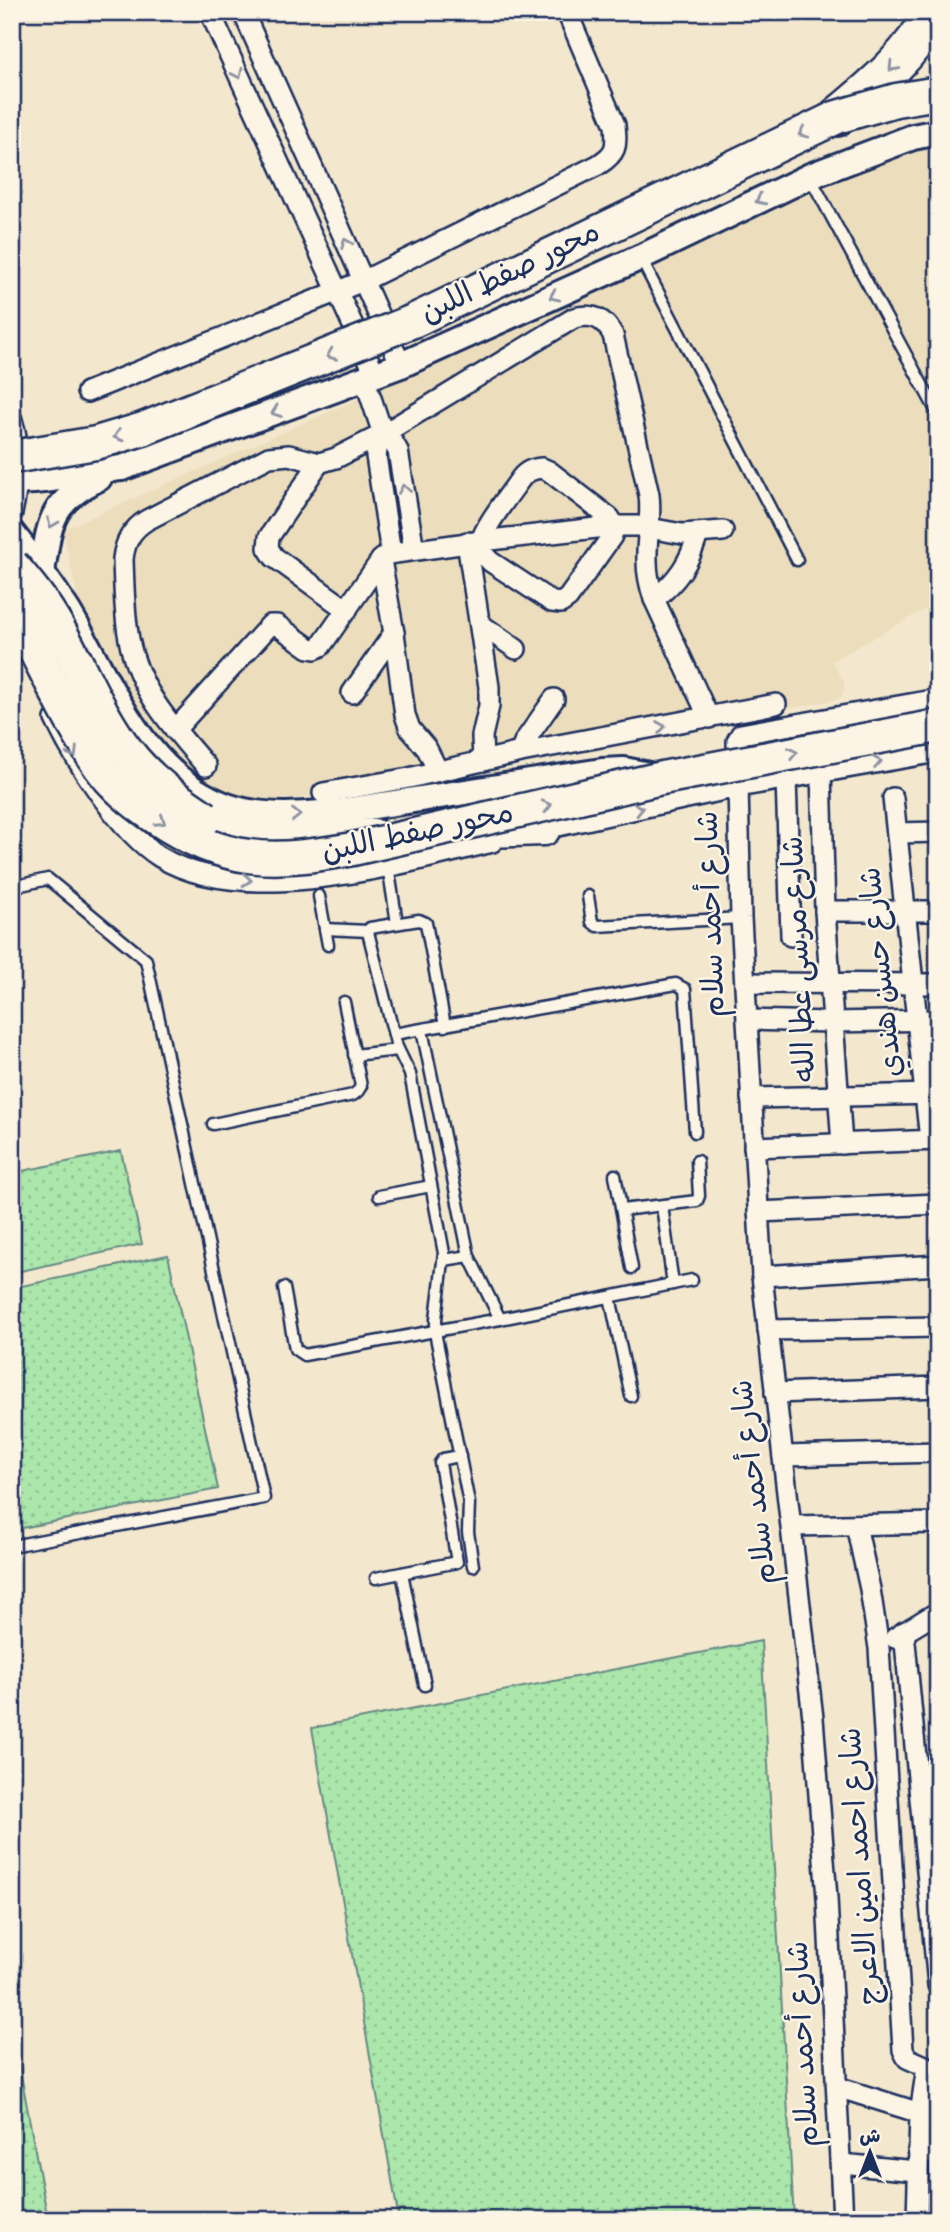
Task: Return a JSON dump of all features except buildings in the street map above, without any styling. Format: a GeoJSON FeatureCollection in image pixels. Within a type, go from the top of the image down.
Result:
{"type":"FeatureCollection","features":[{"type":"Feature","properties":{"kind":"highway"},"geometry":{"type":"LineString","coordinates":[[838,117],[909,50],[934,12]]}},
{"type":"Feature","properties":{"kind":"main road","name":"محور صفط اللبن"},"geometry":{"type":"LineString","coordinates":[[14,474],[142,429],[414,321],[838,117],[896,100],[933,95]]}},
{"type":"Feature","properties":{"kind":"main road"},"geometry":{"type":"LineString","coordinates":[[27,568],[97,702],[127,752],[174,798],[217,812],[232,828],[289,837],[544,829]]}},
{"type":"Feature","properties":{"kind":"main road","name":"محور صفط اللبن"},"geometry":{"type":"LineString","coordinates":[[12,608],[101,769],[129,799],[168,826],[231,854],[281,859],[354,849],[662,778],[938,726]]}},
{"type":"Feature","properties":{"kind":"street"},"geometry":{"type":"LineString","coordinates":[[209,12],[338,290],[370,378],[383,434],[398,451],[414,550]]}},
{"type":"Feature","properties":{"kind":"street"},"geometry":{"type":"LineString","coordinates":[[243,12],[401,365]]}},
{"type":"Feature","properties":{"kind":"street"},"geometry":{"type":"LineString","coordinates":[[87,392],[363,281],[612,156],[616,143],[615,125],[567,12]]}},
{"type":"Feature","properties":{"kind":"street"},"geometry":{"type":"LineString","coordinates":[[27,568],[62,503],[73,492],[122,468],[370,378],[640,257],[810,176],[913,137],[938,132]]}},
{"type":"Feature","properties":{"kind":"street"},"geometry":{"type":"LineString","coordinates":[[206,766],[174,730],[146,688],[136,665],[129,641],[123,559],[130,534],[147,520],[269,457],[289,455],[319,463],[336,458],[383,434],[574,318],[583,316],[593,316],[601,320],[612,335],[649,495],[651,511],[646,564],[654,599],[709,718]]}},
{"type":"Feature","properties":{"kind":"street"},"geometry":{"type":"LineString","coordinates":[[12,420],[18,438],[20,462],[14,474],[12,513]]}},
{"type":"Feature","properties":{"kind":"street"},"geometry":{"type":"LineString","coordinates":[[383,434],[376,456],[394,633],[407,722],[428,749],[438,771]]}},
{"type":"Feature","properties":{"kind":"street"},"geometry":{"type":"LineString","coordinates":[[319,463],[269,537],[268,548],[274,557],[347,610]]}},
{"type":"Feature","properties":{"kind":"street"},"geometry":{"type":"LineString","coordinates":[[14,474],[122,468]]}},
{"type":"Feature","properties":{"kind":"street"},"geometry":{"type":"LineString","coordinates":[[542,468],[610,518],[614,526],[612,536],[568,598],[561,603],[552,602],[491,562],[474,542],[483,535],[526,472],[542,468]]}},
{"type":"Feature","properties":{"kind":"street"},"geometry":{"type":"LineString","coordinates":[[174,730],[268,626],[277,625],[309,648],[321,646],[386,557],[414,550],[614,526],[650,528],[674,533],[723,531]]}},
{"type":"Feature","properties":{"kind":"street"},"geometry":{"type":"LineString","coordinates":[[12,533],[27,568],[30,638]]}},
{"type":"Feature","properties":{"kind":"street"},"geometry":{"type":"LineString","coordinates":[[654,599],[667,589],[687,564],[698,534]]}},
{"type":"Feature","properties":{"kind":"street"},"geometry":{"type":"LineString","coordinates":[[474,542],[480,624],[489,687],[489,706],[482,736],[483,761]]}},
{"type":"Feature","properties":{"kind":"street"},"geometry":{"type":"LineString","coordinates":[[12,573],[49,707],[67,745],[92,783],[135,837],[170,863],[206,874],[254,881],[332,876],[388,866],[738,787],[938,752]]}},
{"type":"Feature","properties":{"kind":"street"},"geometry":{"type":"LineString","coordinates":[[480,624],[516,649]]}},
{"type":"Feature","properties":{"kind":"street"},"geometry":{"type":"LineString","coordinates":[[352,693],[394,633]]}},
{"type":"Feature","properties":{"kind":"street"},"geometry":{"type":"LineString","coordinates":[[521,752],[524,742],[554,699]]}},
{"type":"Feature","properties":{"kind":"street","name":"شارع أحمد سلام"},"geometry":{"type":"LineString","coordinates":[[843,2220],[827,1898],[816,1745],[793,1526],[762,1276],[741,918],[737,741],[738,736],[938,699]]}},
{"type":"Feature","properties":{"kind":"street"},"geometry":{"type":"LineString","coordinates":[[323,793],[776,704]]}},
{"type":"Feature","properties":{"kind":"street"},"geometry":{"type":"LineString","coordinates":[[217,812],[301,816],[602,771],[624,770],[662,778]]}},
{"type":"Feature","properties":{"kind":"street","name":"شارع مرسى عطا الله"},"geometry":{"type":"LineString","coordinates":[[821,772],[825,911],[842,1144]]}},
{"type":"Feature","properties":{"kind":"street"},"geometry":{"type":"LineString","coordinates":[[786,778],[792,936]]}},
{"type":"Feature","properties":{"kind":"street","name":"شارع حسن هندي"},"geometry":{"type":"LineString","coordinates":[[894,798],[918,1020],[932,1095],[934,1140]]}},
{"type":"Feature","properties":{"kind":"street"},"geometry":{"type":"LineString","coordinates":[[898,832],[938,832]]}},
{"type":"Feature","properties":{"kind":"street"},"geometry":{"type":"LineString","coordinates":[[825,911],[938,911]]}},
{"type":"Feature","properties":{"kind":"street"},"geometry":{"type":"LineString","coordinates":[[745,983],[938,984]]}},
{"type":"Feature","properties":{"kind":"street"},"geometry":{"type":"LineString","coordinates":[[747,1020],[938,1020]]}},
{"type":"Feature","properties":{"kind":"street"},"geometry":{"type":"LineString","coordinates":[[751,1098],[932,1095]]}},
{"type":"Feature","properties":{"kind":"street"},"geometry":{"type":"LineString","coordinates":[[754,1147],[934,1140]]}},
{"type":"Feature","properties":{"kind":"street"},"geometry":{"type":"LineString","coordinates":[[758,1212],[938,1204]]}},
{"type":"Feature","properties":{"kind":"street"},"geometry":{"type":"LineString","coordinates":[[762,1276],[938,1265]]}},
{"type":"Feature","properties":{"kind":"street"},"geometry":{"type":"LineString","coordinates":[[768,1330],[938,1327]]}},
{"type":"Feature","properties":{"kind":"street"},"geometry":{"type":"LineString","coordinates":[[775,1393],[938,1387]]}},
{"type":"Feature","properties":{"kind":"street"},"geometry":{"type":"LineString","coordinates":[[783,1457],[938,1452]]}},
{"type":"Feature","properties":{"kind":"street"},"geometry":{"type":"LineString","coordinates":[[793,1526],[938,1523]]}},
{"type":"Feature","properties":{"kind":"street"},"geometry":{"type":"LineString","coordinates":[[856,1524],[879,1648],[938,1612]]}},
{"type":"Feature","properties":{"kind":"street"},"geometry":{"type":"LineString","coordinates":[[904,1632],[938,1985]]}},
{"type":"Feature","properties":{"kind":"street","name":"شارع احمد امين الاعرج"},"geometry":{"type":"LineString","coordinates":[[879,1648],[903,2050],[907,2058],[933,2067]]}},
{"type":"Feature","properties":{"kind":"street"},"geometry":{"type":"LineString","coordinates":[[917,2220],[918,2150],[933,2067]]}},
{"type":"Feature","properties":{"kind":"street"},"geometry":{"type":"LineString","coordinates":[[837,2087],[927,2102]]}},
{"type":"Feature","properties":{"kind":"street"},"geometry":{"type":"LineString","coordinates":[[918,2150],[938,2155]]}},
{"type":"Feature","properties":{"kind":"street"},"geometry":{"type":"LineString","coordinates":[[841,2164],[917,2171]]}},
{"type":"Feature","properties":{"kind":"lane"},"geometry":{"type":"LineString","coordinates":[[810,176],[938,414]]}},
{"type":"Feature","properties":{"kind":"lane"},"geometry":{"type":"LineString","coordinates":[[640,257],[797,560]]}},
{"type":"Feature","properties":{"kind":"lane"},"geometry":{"type":"LineString","coordinates":[[388,866],[397,923]]}},
{"type":"Feature","properties":{"kind":"lane"},"geometry":{"type":"LineString","coordinates":[[12,887],[48,879],[146,960],[264,1498],[12,1546]]}},
{"type":"Feature","properties":{"kind":"lane"},"geometry":{"type":"LineString","coordinates":[[319,896],[328,945]]}},
{"type":"Feature","properties":{"kind":"lane"},"geometry":{"type":"LineString","coordinates":[[588,896],[592,922],[597,926],[741,918]]}},
{"type":"Feature","properties":{"kind":"lane"},"geometry":{"type":"LineString","coordinates":[[325,929],[368,930],[372,927],[419,920],[426,923],[446,1026]]}},
{"type":"Feature","properties":{"kind":"lane"},"geometry":{"type":"LineString","coordinates":[[368,930],[398,1050],[410,1074],[432,1186],[444,1259],[436,1331],[470,1507],[468,1532],[473,1566]]}},
{"type":"Feature","properties":{"kind":"lane"},"geometry":{"type":"LineString","coordinates":[[394,1034],[681,985],[685,989],[695,1132]]}},
{"type":"Feature","properties":{"kind":"lane"},"geometry":{"type":"LineString","coordinates":[[213,1124],[354,1095],[361,1086],[344,1002]]}},
{"type":"Feature","properties":{"kind":"lane"},"geometry":{"type":"LineString","coordinates":[[422,1030],[469,1256],[500,1319]]}},
{"type":"Feature","properties":{"kind":"lane"},"geometry":{"type":"LineString","coordinates":[[354,1055],[398,1050]]}},
{"type":"Feature","properties":{"kind":"lane"},"geometry":{"type":"LineString","coordinates":[[622,1210],[694,1203],[699,1199],[697,1161]]}},
{"type":"Feature","properties":{"kind":"lane"},"geometry":{"type":"LineString","coordinates":[[615,1175],[632,1268]]}},
{"type":"Feature","properties":{"kind":"lane"},"geometry":{"type":"LineString","coordinates":[[379,1196],[432,1186]]}},
{"type":"Feature","properties":{"kind":"lane"},"geometry":{"type":"LineString","coordinates":[[662,1206],[673,1284]]}},
{"type":"Feature","properties":{"kind":"lane"},"geometry":{"type":"LineString","coordinates":[[444,1259],[469,1256]]}},
{"type":"Feature","properties":{"kind":"lane"},"geometry":{"type":"LineString","coordinates":[[284,1288],[295,1349],[302,1354],[500,1319],[692,1280]]}},
{"type":"Feature","properties":{"kind":"lane"},"geometry":{"type":"LineString","coordinates":[[610,1297],[631,1396]]}},
{"type":"Feature","properties":{"kind":"lane"},"geometry":{"type":"LineString","coordinates":[[376,1578],[457,1562],[440,1463],[443,1459],[460,1456]]}},
{"type":"Feature","properties":{"kind":"lane"},"geometry":{"type":"LineString","coordinates":[[402,1573],[425,1685]]}},
{"type":"Feature","properties":{"kind":"shaded area"},"geometry":{"type":"Polygon","coordinates":[[[938,132],[938,602],[832,661],[844,682],[841,697],[359,791],[279,800],[235,796],[212,788],[193,777],[154,741],[82,616],[63,530],[623,281],[938,132]]]}},
{"type":"Feature","properties":{"kind":"green space"},"geometry":{"type":"Polygon","coordinates":[[[121,1151],[142,1244],[12,1273],[12,1173],[121,1151]]]}},
{"type":"Feature","properties":{"kind":"green space"},"geometry":{"type":"Polygon","coordinates":[[[168,1255],[218,1489],[12,1530],[12,1288],[168,1255]]]}},
{"type":"Feature","properties":{"kind":"green space"},"geometry":{"type":"Polygon","coordinates":[[[761,1641],[794,2220],[399,2220],[312,1728],[761,1641]]]}},
{"type":"Feature","properties":{"kind":"green space"},"geometry":{"type":"Polygon","coordinates":[[[12,2026],[48,2220],[12,2220],[12,2026]]]}}]}
